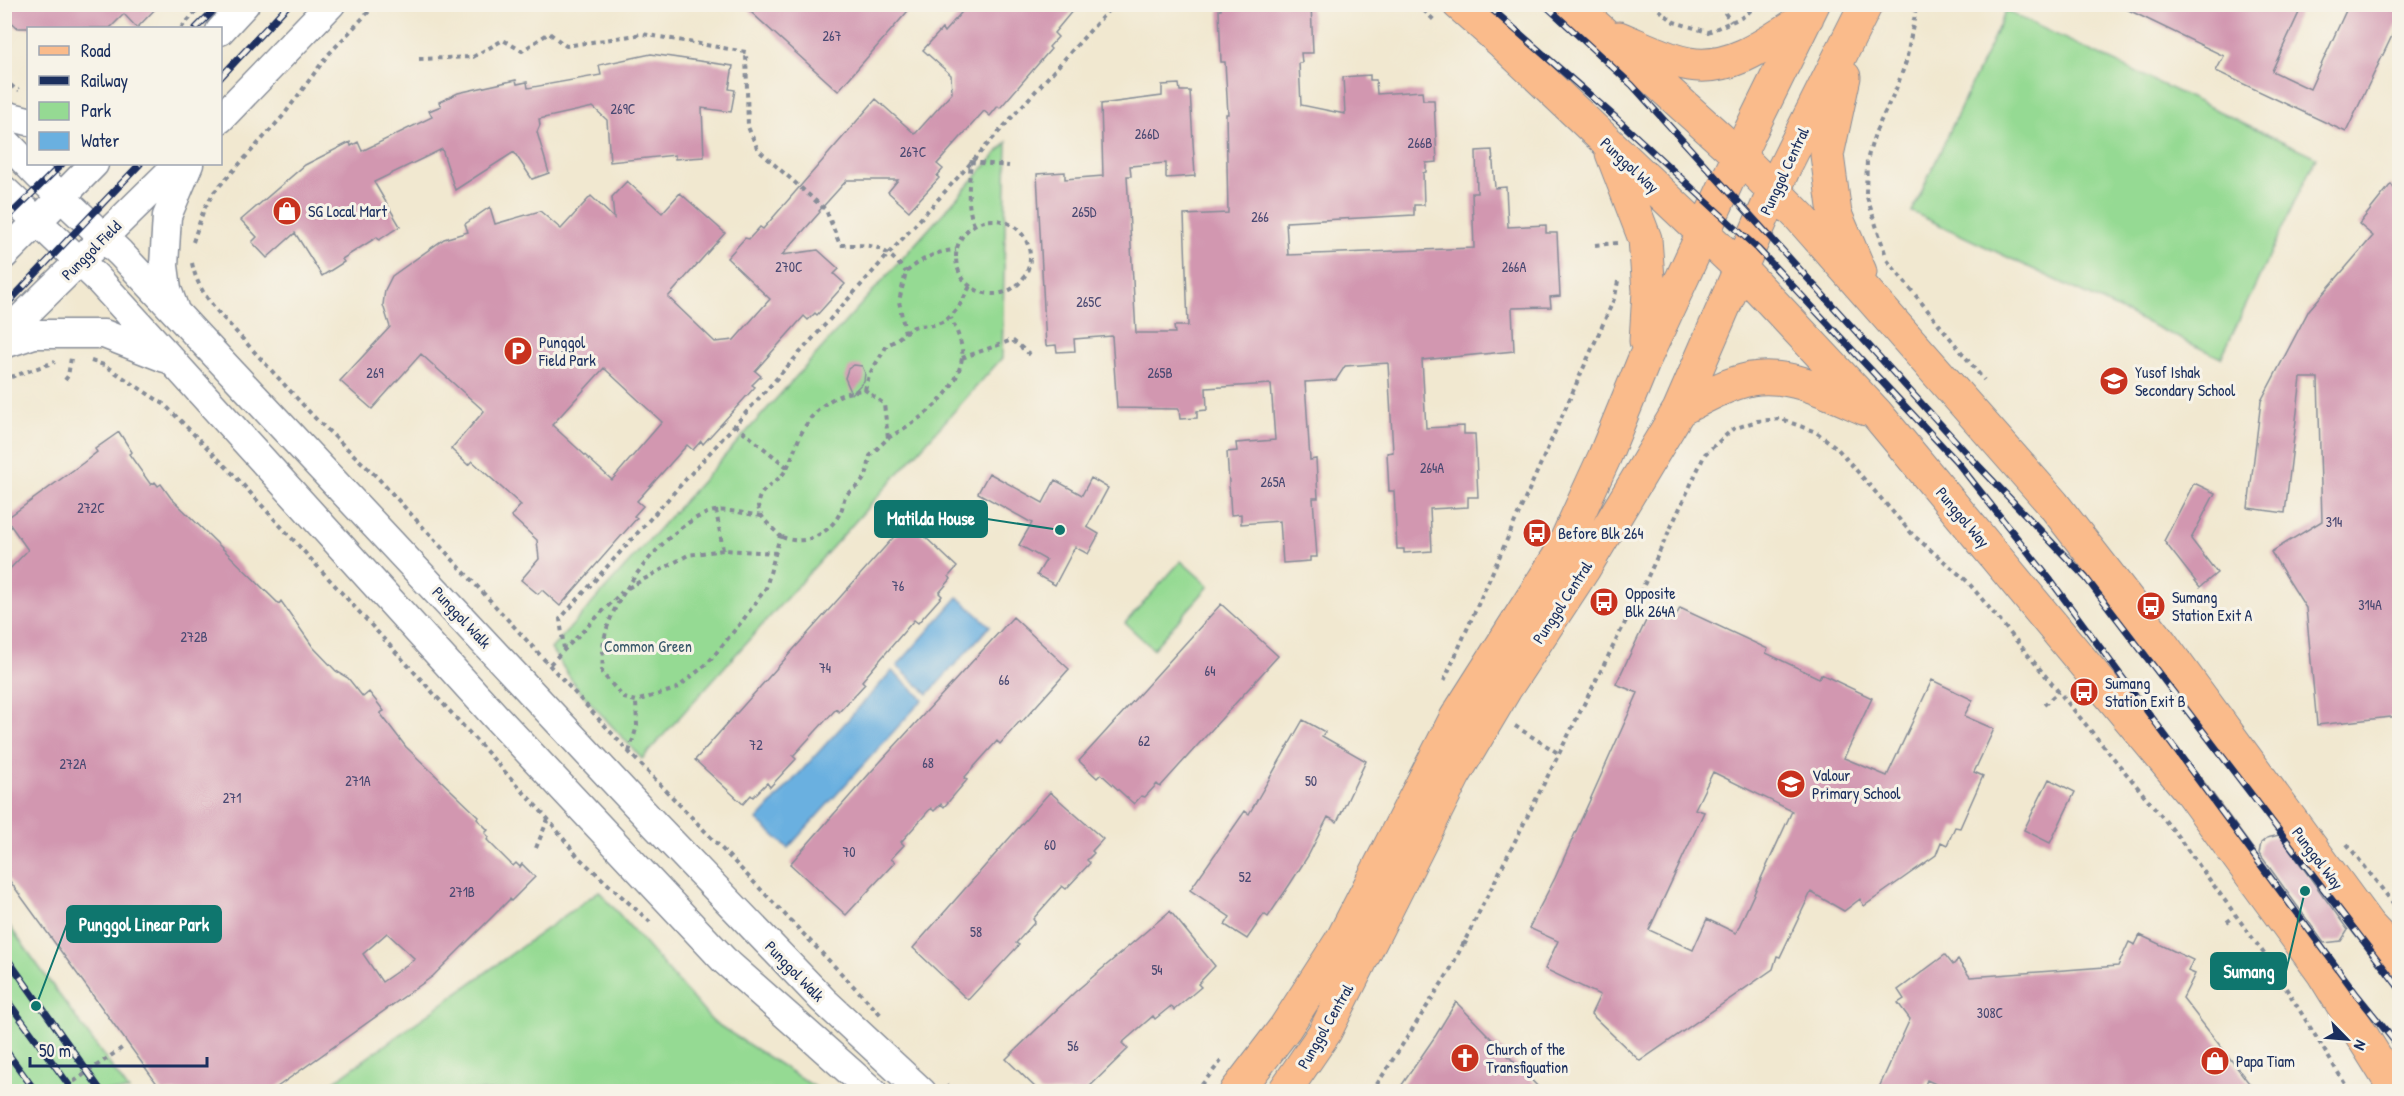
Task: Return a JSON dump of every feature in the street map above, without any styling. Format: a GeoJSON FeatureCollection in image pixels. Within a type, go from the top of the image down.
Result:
{"type":"FeatureCollection","features":[{"type":"Feature","properties":{"kind":"main road","name":"Punggol Way"},"geometry":{"type":"LineString","coordinates":[[1459,4],[1503,42],[1609,146],[1740,268],[1876,413],[2190,791],[2323,972],[2397,1092]]}},
{"type":"Feature","properties":{"kind":"main road","name":"Punggol Way"},"geometry":{"type":"LineString","coordinates":[[1571,4],[1739,156],[1773,192],[1800,216],[2053,504],[2161,643],[2368,925],[2400,959]]}},
{"type":"Feature","properties":{"kind":"main road"},"geometry":{"type":"LineString","coordinates":[[1602,32],[1689,64],[1718,64],[1750,53],[1810,11]]}},
{"type":"Feature","properties":{"kind":"main road","name":"Punggol Central"},"geometry":{"type":"LineString","coordinates":[[1236,1092],[1286,1028],[1343,938],[1456,718],[1559,556],[1604,458],[1645,358],[1739,156],[1810,11]]}},
{"type":"Feature","properties":{"kind":"main road"},"geometry":{"type":"LineString","coordinates":[[1861,15],[1827,154],[1835,214],[1872,299]]}},
{"type":"Feature","properties":{"kind":"main road","name":"Punggol Central"},"geometry":{"type":"LineString","coordinates":[[1284,1092],[1325,1032],[1454,775],[1505,689],[1583,570],[1679,410],[1773,192],[1861,15]]}},
{"type":"Feature","properties":{"kind":"main road"},"geometry":{"type":"LineString","coordinates":[[1609,146],[1645,239],[1649,291],[1645,358]]}},
{"type":"Feature","properties":{"kind":"main road"},"geometry":{"type":"LineString","coordinates":[[1679,410],[1706,396],[1753,379],[1795,380],[1876,413]]}},
{"type":"Feature","properties":{"kind":"street"},"geometry":{"type":"LineString","coordinates":[[222,29],[245,4]]}},
{"type":"Feature","properties":{"kind":"street"},"geometry":{"type":"LineString","coordinates":[[222,117],[331,4]]}},
{"type":"Feature","properties":{"kind":"street"},"geometry":{"type":"LineString","coordinates":[[4,115],[27,122]]}},
{"type":"Feature","properties":{"kind":"street","name":"Punggol Walk"},"geometry":{"type":"LineString","coordinates":[[4,140],[27,163]]}},
{"type":"Feature","properties":{"kind":"street","name":"Punggol Walk"},"geometry":{"type":"LineString","coordinates":[[29,165],[104,238],[822,1000],[934,1087]]}},
{"type":"Feature","properties":{"kind":"street"},"geometry":{"type":"LineString","coordinates":[[4,255],[93,165]]}},
{"type":"Feature","properties":{"kind":"street","name":"Punggol Field"},"geometry":{"type":"LineString","coordinates":[[4,335],[177,165]]}},
{"type":"Feature","properties":{"kind":"street"},"geometry":{"type":"LineString","coordinates":[[176,314],[167,289],[164,266],[179,245],[167,216],[189,165]]}},
{"type":"Feature","properties":{"kind":"street"},"geometry":{"type":"LineString","coordinates":[[4,190],[96,277],[495,716],[724,960],[873,1092]]}},
{"type":"Feature","properties":{"kind":"street"},"geometry":{"type":"LineString","coordinates":[[4,344],[34,334],[104,334],[170,360]]}},
{"type":"Feature","properties":{"kind":"path"},"geometry":{"type":"LineString","coordinates":[[182,27],[203,4]]}},
{"type":"Feature","properties":{"kind":"path"},"geometry":{"type":"LineString","coordinates":[[376,4],[327,56],[283,116],[214,192],[179,245],[202,293],[315,418],[377,477],[629,752],[888,1023]]}},
{"type":"Feature","properties":{"kind":"path"},"geometry":{"type":"LineString","coordinates":[[564,649],[560,619],[1114,4]]}},
{"type":"Feature","properties":{"kind":"path"},"geometry":{"type":"LineString","coordinates":[[1652,4],[1674,22],[1708,32],[1745,16],[1757,4]]}},
{"type":"Feature","properties":{"kind":"path"},"geometry":{"type":"LineString","coordinates":[[1726,4],[1725,13],[1731,22]]}},
{"type":"Feature","properties":{"kind":"path"},"geometry":{"type":"LineString","coordinates":[[1866,194],[1867,160],[1875,133],[1906,62],[1917,4]]}},
{"type":"Feature","properties":{"kind":"path"},"geometry":{"type":"LineString","coordinates":[[418,59],[473,57],[503,40],[522,51],[549,33],[566,46],[643,34],[746,52],[748,128],[758,150],[826,210],[840,245],[869,245],[889,252],[906,272]]}},
{"type":"Feature","properties":{"kind":"path"},"geometry":{"type":"LineString","coordinates":[[4,79],[15,89],[22,91]]}},
{"type":"Feature","properties":{"kind":"path"},"geometry":{"type":"LineString","coordinates":[[971,162],[1009,166]]}},
{"type":"Feature","properties":{"kind":"path"},"geometry":{"type":"LineString","coordinates":[[971,162],[968,195],[969,212],[974,225]]}},
{"type":"Feature","properties":{"kind":"path"},"geometry":{"type":"LineString","coordinates":[[997,219],[1018,228],[1030,248],[1031,260],[1022,281],[1013,289],[991,294],[979,292],[969,286],[958,270],[956,250],[960,240],[974,225],[997,219]]}},
{"type":"Feature","properties":{"kind":"path"},"geometry":{"type":"LineString","coordinates":[[1594,245],[1616,243]]}},
{"type":"Feature","properties":{"kind":"path"},"geometry":{"type":"LineString","coordinates":[[1621,243],[1621,251]]}},
{"type":"Feature","properties":{"kind":"path"},"geometry":{"type":"LineString","coordinates":[[905,333],[899,301],[906,272],[929,256],[942,251],[956,250]]}},
{"type":"Feature","properties":{"kind":"path"},"geometry":{"type":"LineString","coordinates":[[1442,685],[1615,297],[1619,277]]}},
{"type":"Feature","properties":{"kind":"path"},"geometry":{"type":"LineString","coordinates":[[865,390],[871,369],[881,358],[887,345],[898,341],[914,327],[936,324],[951,318],[969,286]]}},
{"type":"Feature","properties":{"kind":"path"},"geometry":{"type":"LineString","coordinates":[[888,438],[884,404],[865,390],[853,391],[822,404],[801,432],[782,476],[760,495],[758,505],[761,516],[780,536],[792,541],[812,538],[830,528],[842,510],[845,496],[861,484],[868,473],[870,456],[888,438],[927,412],[950,391],[962,358],[961,343],[951,318]]}},
{"type":"Feature","properties":{"kind":"path"},"geometry":{"type":"LineString","coordinates":[[962,358],[1012,340],[1032,356]]}},
{"type":"Feature","properties":{"kind":"path"},"geometry":{"type":"LineString","coordinates":[[65,380],[68,376],[71,356]]}},
{"type":"Feature","properties":{"kind":"path"},"geometry":{"type":"LineString","coordinates":[[4,383],[11,377],[71,356],[104,364],[165,405],[234,475],[311,561]]}},
{"type":"Feature","properties":{"kind":"path"},"geometry":{"type":"LineString","coordinates":[[1372,1092],[1449,972],[1643,587],[1705,454],[1733,429],[1757,421],[1781,418],[1801,424],[1836,447],[1913,535],[1967,581],[2173,830],[2268,958],[2350,1092]]}},
{"type":"Feature","properties":{"kind":"path"},"geometry":{"type":"LineString","coordinates":[[735,424],[787,467]]}},
{"type":"Feature","properties":{"kind":"path"},"geometry":{"type":"LineString","coordinates":[[550,664],[624,591],[654,553],[679,530],[698,517],[716,510],[761,516]]}},
{"type":"Feature","properties":{"kind":"path"},"geometry":{"type":"LineString","coordinates":[[716,510],[723,550]]}},
{"type":"Feature","properties":{"kind":"path"},"geometry":{"type":"LineString","coordinates":[[777,553],[723,550],[688,555],[624,591],[605,635],[602,673],[624,698],[636,701],[676,690],[708,663],[743,620],[765,588],[777,553],[780,536]]}},
{"type":"Feature","properties":{"kind":"path"},"geometry":{"type":"LineString","coordinates":[[2044,705],[2059,691]]}},
{"type":"Feature","properties":{"kind":"path"},"geometry":{"type":"LineString","coordinates":[[629,752],[638,726],[636,701]]}},
{"type":"Feature","properties":{"kind":"path"},"geometry":{"type":"LineString","coordinates":[[536,848],[548,819]]}},
{"type":"Feature","properties":{"kind":"path"},"geometry":{"type":"LineString","coordinates":[[2340,836],[2400,912]]}},
{"type":"Feature","properties":{"kind":"path"},"geometry":{"type":"LineString","coordinates":[[2227,922],[2236,915]]}},
{"type":"Feature","properties":{"kind":"path"},"geometry":{"type":"LineString","coordinates":[[1463,942],[1469,945]]}},
{"type":"Feature","properties":{"kind":"path"},"geometry":{"type":"LineString","coordinates":[[59,1092],[122,1048]]}},
{"type":"Feature","properties":{"kind":"path"},"geometry":{"type":"LineString","coordinates":[[1196,1092],[1225,1057]]}},
{"type":"Feature","properties":{"kind":"path"},"geometry":{"type":"LineString","coordinates":[[934,1087],[953,1092]]}},
{"type":"Feature","properties":{"kind":"green space"},"geometry":{"type":"Polygon","coordinates":[[[2006,11],[2316,157],[2221,358],[1912,212],[2006,11]]]}},
{"type":"Feature","properties":{"kind":"green space","name":"Common Green"},"geometry":{"type":"Polygon","coordinates":[[[1007,142],[1002,358],[642,759],[577,688],[551,649],[1007,142]]]}},
{"type":"Feature","properties":{"kind":"green space"},"geometry":{"type":"Polygon","coordinates":[[[1181,561],[1209,586],[1153,649],[1125,623],[1181,561]]]}},
{"type":"Feature","properties":{"kind":"green space"},"geometry":{"type":"Polygon","coordinates":[[[599,891],[712,1021],[821,1091],[321,1091],[599,891]]]}},
{"type":"Feature","properties":{"kind":"green space"},"geometry":{"type":"Polygon","coordinates":[[[5,920],[129,1091],[5,1091],[5,920]]]}},
{"type":"Feature","properties":{"kind":"water"},"geometry":{"type":"Polygon","coordinates":[[[958,597],[990,626],[928,694],[897,666],[958,597]]]}},
{"type":"Feature","properties":{"kind":"water"},"geometry":{"type":"Polygon","coordinates":[[[892,671],[923,699],[788,848],[757,820],[892,671]]]}},
{"type":"Feature","properties":{"kind":"building"},"geometry":{"type":"Polygon","coordinates":[[[4,4],[160,4],[138,27],[124,14],[111,27],[27,28],[18,28],[4,15],[4,4]]]}},
{"type":"Feature","properties":{"kind":"building"},"geometry":{"type":"Polygon","coordinates":[[[742,4],[914,4],[838,91],[742,4]]]}},
{"type":"Feature","properties":{"kind":"building"},"geometry":{"type":"Polygon","coordinates":[[[969,4],[1078,4],[1054,33],[1058,37],[1049,47],[1051,49],[1000,108],[998,106],[990,116],[984,111],[937,164],[943,169],[937,176],[939,178],[909,211],[888,192],[898,180],[847,180],[819,211],[782,255],[818,250],[839,269],[834,274],[845,284],[817,315],[815,313],[808,320],[804,316],[755,371],[761,376],[752,385],[755,387],[703,444],[701,441],[693,450],[687,445],[637,501],[643,506],[634,516],[637,518],[560,606],[542,590],[538,594],[521,580],[539,559],[537,540],[511,516],[521,505],[472,461],[468,465],[451,449],[484,411],[421,354],[372,409],[340,381],[390,327],[383,305],[385,290],[392,276],[444,239],[468,232],[465,224],[490,207],[495,224],[540,211],[561,229],[591,196],[614,218],[612,197],[627,181],[662,213],[680,193],[725,233],[668,297],[715,342],[734,340],[770,299],[727,258],[745,238],[749,239],[760,227],[763,229],[876,99],[915,134],[952,93],[951,75],[923,50],[942,29],[944,32],[969,4]],[[604,368],[552,425],[612,480],[662,422],[604,368]]]}},
{"type":"Feature","properties":{"kind":"building"},"geometry":{"type":"Polygon","coordinates":[[[1221,4],[1311,4],[1313,53],[1301,53],[1302,63],[1299,63],[1301,105],[1345,114],[1343,77],[1370,75],[1370,80],[1376,80],[1377,94],[1422,91],[1423,100],[1434,100],[1437,162],[1426,163],[1426,172],[1423,173],[1424,205],[1414,205],[1414,215],[1286,222],[1288,255],[1474,248],[1472,193],[1477,193],[1476,151],[1492,150],[1495,188],[1506,187],[1508,227],[1546,225],[1546,233],[1557,233],[1560,296],[1550,297],[1551,307],[1512,308],[1514,351],[1422,360],[1426,428],[1464,426],[1464,434],[1475,434],[1478,497],[1468,497],[1468,507],[1430,509],[1432,551],[1404,553],[1404,549],[1397,549],[1394,491],[1389,491],[1387,453],[1393,452],[1388,363],[1345,366],[1336,380],[1305,382],[1310,460],[1316,459],[1318,498],[1313,498],[1317,557],[1310,557],[1310,561],[1283,563],[1280,521],[1241,524],[1241,514],[1231,515],[1227,452],[1237,451],[1236,443],[1275,440],[1271,384],[1206,388],[1207,410],[1197,411],[1197,418],[1180,419],[1179,409],[1117,408],[1112,336],[1074,339],[1075,351],[1057,352],[1056,345],[1046,346],[1037,174],[1065,172],[1065,179],[1103,176],[1101,104],[1162,96],[1162,85],[1179,84],[1180,91],[1190,91],[1195,176],[1166,178],[1166,163],[1130,166],[1131,176],[1127,176],[1136,333],[1175,333],[1174,326],[1188,326],[1184,215],[1228,213],[1226,114],[1228,114],[1225,62],[1221,62],[1219,10],[1221,10],[1221,4]]]}},
{"type":"Feature","properties":{"kind":"building"},"geometry":{"type":"Polygon","coordinates":[[[2116,4],[2303,4],[2272,71],[2310,89],[2349,4],[2400,4],[2400,19],[2346,132],[2216,71],[2224,56],[2116,4]]]}},
{"type":"Feature","properties":{"kind":"building"},"geometry":{"type":"Polygon","coordinates":[[[651,54],[733,66],[729,89],[735,90],[731,112],[702,108],[704,157],[675,159],[675,155],[610,162],[607,120],[593,107],[539,119],[540,125],[537,132],[549,173],[532,179],[514,152],[455,190],[442,149],[374,182],[400,226],[379,240],[377,237],[342,259],[344,262],[322,276],[295,233],[267,258],[252,242],[257,237],[241,220],[305,165],[350,142],[351,146],[358,142],[362,151],[432,117],[429,111],[441,106],[439,102],[458,93],[516,80],[517,84],[527,82],[528,88],[601,75],[599,65],[651,54]]]}},
{"type":"Feature","properties":{"kind":"building"},"geometry":{"type":"Polygon","coordinates":[[[2391,184],[2400,197],[2400,716],[2317,725],[2306,608],[2271,552],[2322,521],[2318,378],[2301,378],[2285,513],[2248,508],[2261,401],[2309,310],[2373,236],[2359,224],[2391,184]]]}},
{"type":"Feature","properties":{"kind":"building"},"geometry":{"type":"Polygon","coordinates":[[[854,365],[862,366],[865,373],[864,381],[852,394],[845,378],[848,369],[854,365]]]}},
{"type":"Feature","properties":{"kind":"building"},"geometry":{"type":"Polygon","coordinates":[[[119,432],[132,452],[129,454],[151,485],[155,482],[158,486],[161,484],[171,498],[279,604],[281,601],[313,647],[336,671],[348,678],[363,697],[369,692],[384,711],[380,713],[406,747],[479,817],[477,819],[488,830],[485,833],[489,837],[487,840],[513,866],[516,863],[520,867],[522,864],[535,877],[433,976],[270,1092],[163,1092],[4,873],[4,575],[28,550],[6,519],[97,452],[95,449],[119,432]],[[387,933],[363,954],[382,982],[415,959],[387,933]]]}},
{"type":"Feature","properties":{"kind":"building"},"geometry":{"type":"Polygon","coordinates":[[[989,473],[1043,503],[1055,480],[1082,495],[1091,478],[1108,488],[1087,527],[1099,534],[1088,554],[1075,547],[1055,585],[1037,575],[1046,560],[1019,545],[1032,523],[978,493],[989,473]]]}},
{"type":"Feature","properties":{"kind":"building"},"geometry":{"type":"Polygon","coordinates":[[[2194,483],[2215,493],[2191,539],[2217,573],[2200,587],[2164,541],[2194,483]]]}},
{"type":"Feature","properties":{"kind":"building"},"geometry":{"type":"Polygon","coordinates":[[[908,521],[957,567],[949,576],[951,579],[939,593],[942,596],[918,623],[914,620],[862,681],[865,684],[839,712],[836,709],[793,756],[796,759],[770,787],[767,783],[743,804],[695,760],[908,521]]]}},
{"type":"Feature","properties":{"kind":"building"},"geometry":{"type":"Polygon","coordinates":[[[1221,604],[1278,656],[1160,787],[1157,784],[1145,797],[1141,796],[1134,804],[1101,774],[1097,778],[1079,761],[1221,604]]]}},
{"type":"Feature","properties":{"kind":"building"},"geometry":{"type":"Polygon","coordinates":[[[1653,606],[1676,616],[1680,608],[1768,649],[1766,653],[1819,678],[1821,674],[1872,698],[1844,758],[1887,776],[1932,680],[1973,700],[1964,716],[1994,729],[1974,772],[1983,776],[1960,828],[1955,827],[1947,845],[1941,842],[1936,855],[1864,906],[1860,899],[1844,911],[1811,892],[1780,957],[1777,956],[1773,969],[1640,1061],[1591,1014],[1600,995],[1545,969],[1558,941],[1529,928],[1555,878],[1638,693],[1616,684],[1653,606]],[[1713,772],[1695,809],[1704,812],[1649,930],[1693,950],[1707,919],[1736,933],[1792,811],[1713,772]]]}},
{"type":"Feature","properties":{"kind":"building"},"geometry":{"type":"Polygon","coordinates":[[[1013,617],[1069,669],[1000,744],[997,741],[964,778],[967,780],[944,807],[941,804],[934,811],[931,808],[901,842],[904,845],[891,859],[895,862],[846,915],[790,864],[1013,617]]]}},
{"type":"Feature","properties":{"kind":"building"},"geometry":{"type":"Polygon","coordinates":[[[1303,720],[1325,732],[1322,736],[1366,761],[1337,822],[1328,817],[1308,856],[1290,884],[1268,917],[1264,914],[1247,939],[1225,925],[1230,917],[1190,890],[1245,811],[1249,814],[1303,720]]]}},
{"type":"Feature","properties":{"kind":"building"},"geometry":{"type":"Polygon","coordinates":[[[2049,779],[2075,792],[2050,843],[2024,830],[2049,779]]]}},
{"type":"Feature","properties":{"kind":"building"},"geometry":{"type":"Polygon","coordinates":[[[1050,792],[1103,839],[1087,860],[1090,863],[1066,889],[1062,886],[1033,919],[1035,922],[1016,943],[1019,945],[968,1000],[913,948],[1050,792]]]}},
{"type":"Feature","properties":{"kind":"building"},"geometry":{"type":"Polygon","coordinates":[[[2279,835],[2348,930],[2341,941],[2324,943],[2259,853],[2261,843],[2267,838],[2279,835]]]}},
{"type":"Feature","properties":{"kind":"building"},"geometry":{"type":"Polygon","coordinates":[[[1170,911],[1215,966],[1198,984],[1201,987],[1174,1010],[1171,1006],[1155,1019],[1153,1016],[1122,1043],[1128,1049],[1084,1092],[1040,1092],[1006,1059],[1075,992],[1170,911]]]}},
{"type":"Feature","properties":{"kind":"building"},"geometry":{"type":"Polygon","coordinates":[[[2140,935],[2193,960],[2188,971],[2195,974],[2183,998],[2256,1092],[1953,1092],[1927,1080],[1922,1092],[1877,1092],[1910,1019],[1898,1003],[1904,999],[1898,990],[1945,955],[1953,965],[1958,960],[1970,977],[2118,966],[2129,942],[2135,945],[2140,935]]]}},
{"type":"Feature","properties":{"kind":"building","name":"Church of the Transfiguation"},"geometry":{"type":"Polygon","coordinates":[[[1456,1002],[1543,1092],[1397,1092],[1456,1002]]]}},
{"type":"Feature","properties":{"kind":"railway"},"geometry":{"type":"LineString","coordinates":[[197,27],[220,4]]}},
{"type":"Feature","properties":{"kind":"railway"},"geometry":{"type":"LineString","coordinates":[[222,76],[289,4]]}},
{"type":"Feature","properties":{"kind":"railway"},"geometry":{"type":"LineString","coordinates":[[1486,4],[1616,118],[1758,249],[1957,462],[2051,581],[2357,995],[2400,1048]]}},
{"type":"Feature","properties":{"kind":"railway"},"geometry":{"type":"LineString","coordinates":[[1544,4],[1632,85],[1972,459],[2086,578],[2400,989]]}},
{"type":"Feature","properties":{"kind":"railway"},"geometry":{"type":"LineString","coordinates":[[4,221],[61,165]]}},
{"type":"Feature","properties":{"kind":"railway"},"geometry":{"type":"LineString","coordinates":[[4,307],[139,165]]}},
{"type":"Feature","properties":{"kind":"railway"},"geometry":{"type":"LineString","coordinates":[[4,954],[102,1092]]}},
{"type":"Feature","properties":{"kind":"railway"},"geometry":{"type":"LineString","coordinates":[[4,996],[74,1092]]}},
{"type":"Feature","properties":{"kind":"railway"},"geometry":{"type":"LineString","coordinates":[[4,1048],[36,1092]]}},
{"type":"Feature","properties":{"kind":"place","name":"SG Local Mart"},"geometry":{"type":"Point","coordinates":[287,211]}},
{"type":"Feature","properties":{"kind":"place","name":"Punggol Field Park"},"geometry":{"type":"Point","coordinates":[518,351]}},
{"type":"Feature","properties":{"kind":"place","name":"Yusof Ishak Secondary School"},"geometry":{"type":"Point","coordinates":[2114,381]}},
{"type":"Feature","properties":{"kind":"place","name":"Matilda House"},"geometry":{"type":"Point","coordinates":[1060,530]}},
{"type":"Feature","properties":{"kind":"place","name":"Before Blk 264"},"geometry":{"type":"Point","coordinates":[1537,533]}},
{"type":"Feature","properties":{"kind":"place","name":"Opposite Blk 264A"},"geometry":{"type":"Point","coordinates":[1604,602]}},
{"type":"Feature","properties":{"kind":"place","name":"Sumang Station Exit A"},"geometry":{"type":"Point","coordinates":[2151,606]}},
{"type":"Feature","properties":{"kind":"place","name":"Sumang Station Exit B"},"geometry":{"type":"Point","coordinates":[2084,692]}},
{"type":"Feature","properties":{"kind":"place","name":"Valour Primary School"},"geometry":{"type":"Point","coordinates":[1791,784]}},
{"type":"Feature","properties":{"kind":"place","name":"Sumang"},"geometry":{"type":"Point","coordinates":[2305,891]}},
{"type":"Feature","properties":{"kind":"place","name":"Punggol Linear Park"},"geometry":{"type":"Point","coordinates":[36,1006]}},
{"type":"Feature","properties":{"kind":"place","name":"Church of the Transfiguation"},"geometry":{"type":"Point","coordinates":[1465,1058]}},
{"type":"Feature","properties":{"kind":"place","name":"Papa Tiam"},"geometry":{"type":"Point","coordinates":[2215,1061]}}]}
